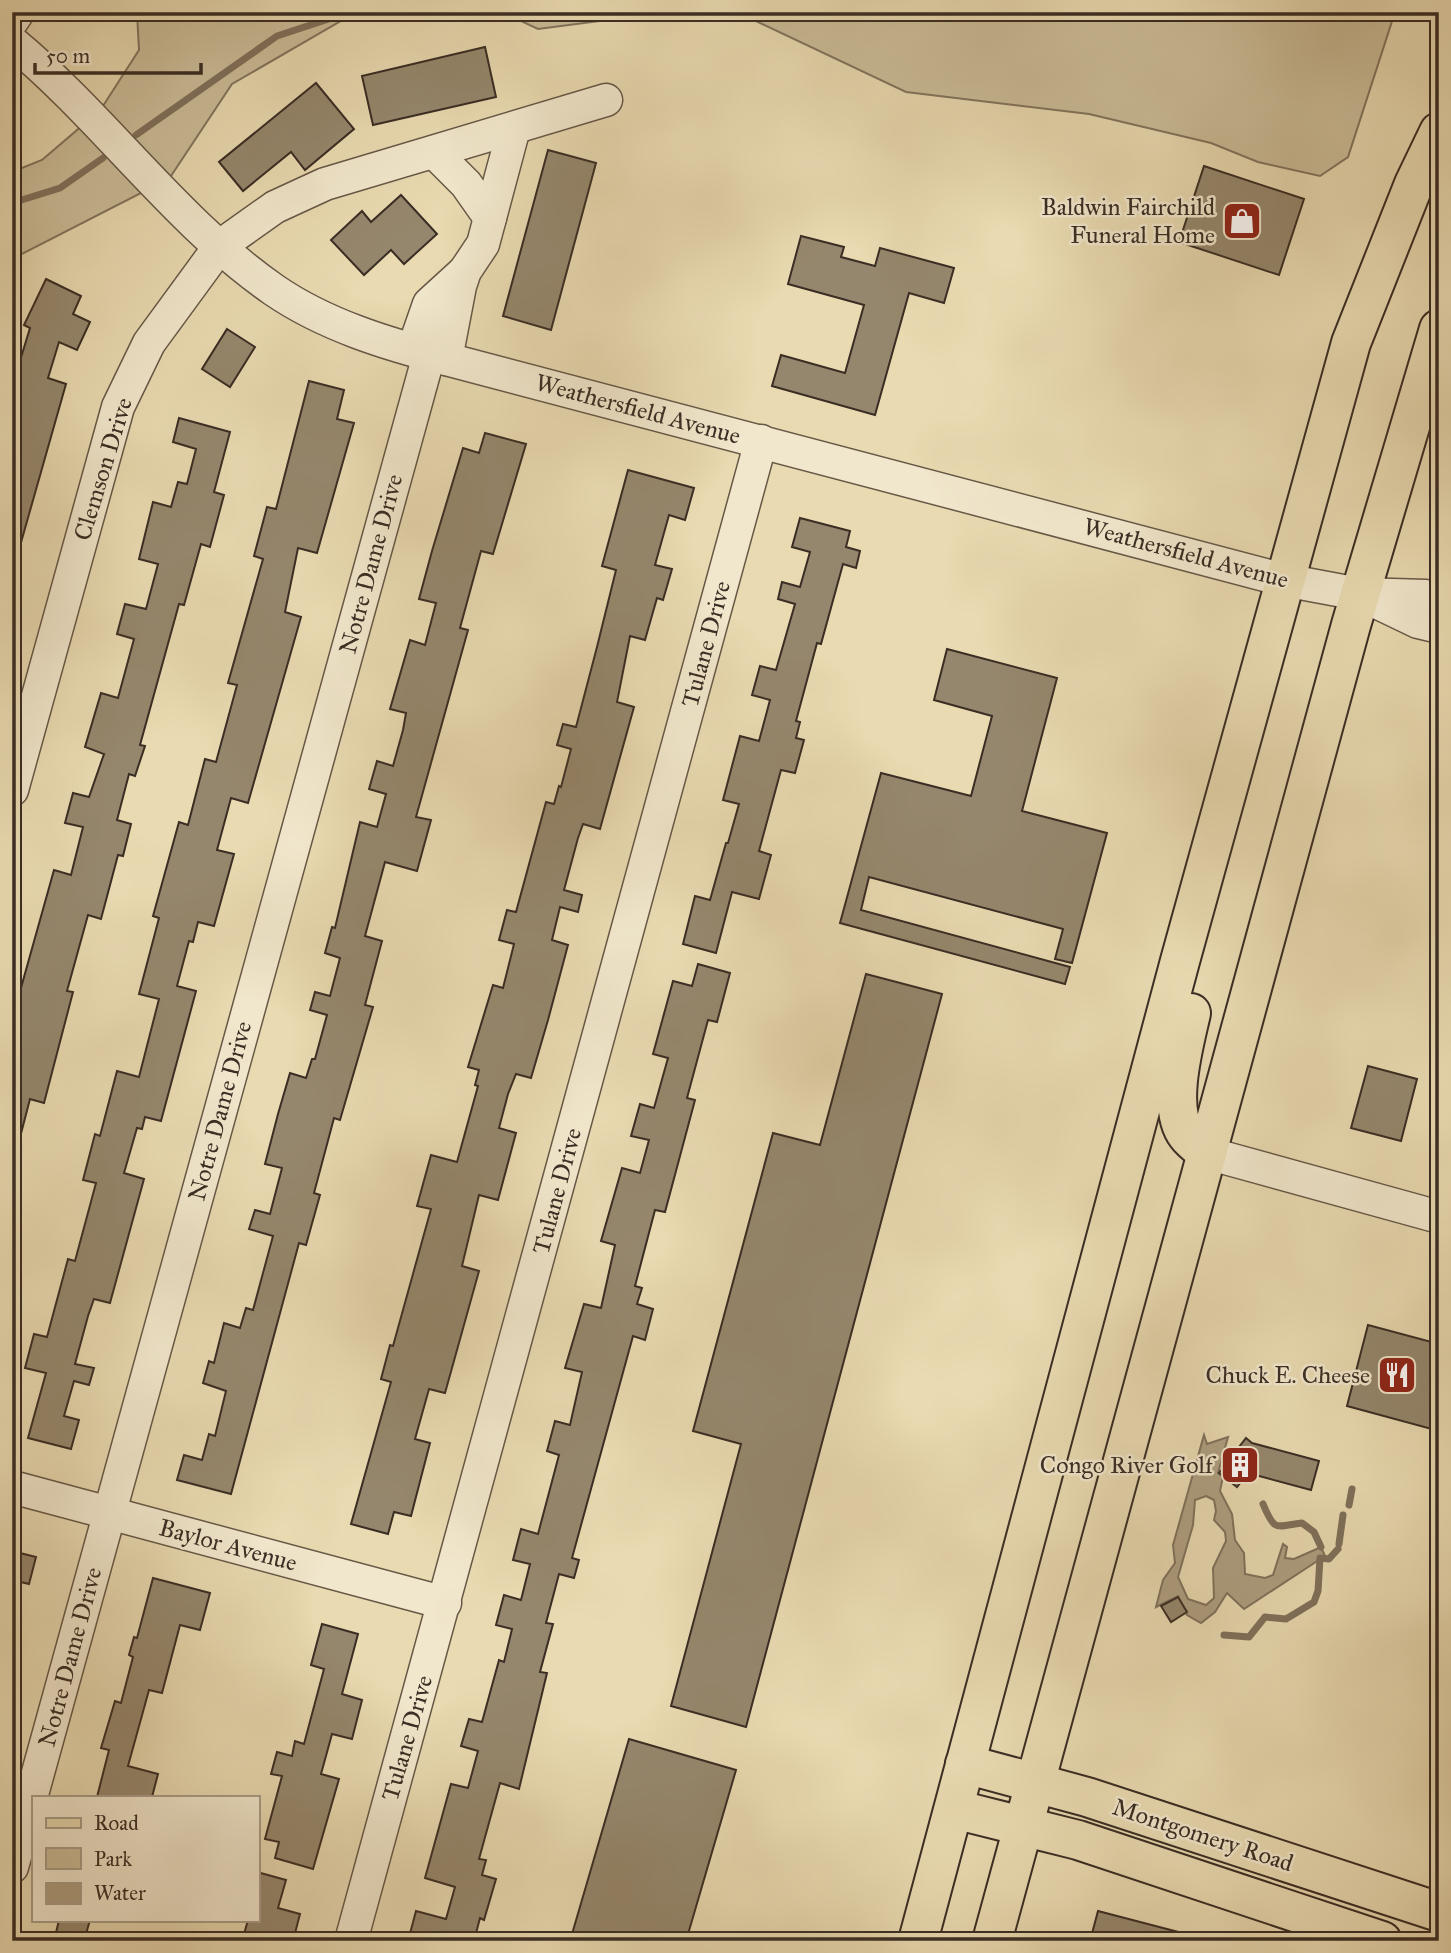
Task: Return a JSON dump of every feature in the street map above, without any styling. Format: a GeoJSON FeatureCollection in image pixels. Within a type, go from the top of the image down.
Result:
{"type":"FeatureCollection","features":[{"type":"Feature","properties":{"kind":"main road"},"geometry":{"type":"LineString","coordinates":[[918,1941],[1284,580],[1352,344],[1414,184],[1439,132]]}},
{"type":"Feature","properties":{"kind":"main road"},"geometry":{"type":"LineString","coordinates":[[992,1941],[1359,594],[1439,329]]}},
{"type":"Feature","properties":{"kind":"main road"},"geometry":{"type":"LineString","coordinates":[[1180,961],[1194,1001],[1177,1084],[1180,1120],[1186,1135],[1207,1153]]}},
{"type":"Feature","properties":{"kind":"main road","name":"Montgomery Road"},"geometry":{"type":"LineString","coordinates":[[965,1765],[1087,1797],[1439,1912]]}},
{"type":"Feature","properties":{"kind":"main road","name":"Montgomery Road"},"geometry":{"type":"LineString","coordinates":[[954,1809],[1078,1840],[1382,1941]]}},
{"type":"Feature","properties":{"kind":"street"},"geometry":{"type":"LineString","coordinates":[[12,20],[19,12]]}},
{"type":"Feature","properties":{"kind":"street","name":"Weathersfield Avenue"},"geometry":{"type":"LineString","coordinates":[[12,42],[54,77],[155,184],[220,246],[275,290],[322,317],[429,354],[1284,580],[1359,594],[1426,596],[1439,599]]}},
{"type":"Feature","properties":{"kind":"street","name":"Clemson Drive"},"geometry":{"type":"LineString","coordinates":[[12,790],[118,407],[149,343],[220,246],[275,207],[325,184],[606,100]]}},
{"type":"Feature","properties":{"kind":"street","name":"Notre Dame Drive"},"geometry":{"type":"LineString","coordinates":[[12,1867],[429,354],[454,309],[465,271],[483,244],[514,128]]}},
{"type":"Feature","properties":{"kind":"street"},"geometry":{"type":"LineString","coordinates":[[434,152],[466,184],[490,218]]}},
{"type":"Feature","properties":{"kind":"street","name":"Tulane Drive"},"geometry":{"type":"LineString","coordinates":[[351,1941],[761,441]]}},
{"type":"Feature","properties":{"kind":"street","name":"Weathersfield Avenue"},"geometry":{"type":"LineString","coordinates":[[1359,594],[1418,622],[1439,627]]}},
{"type":"Feature","properties":{"kind":"street"},"geometry":{"type":"LineString","coordinates":[[1207,1153],[1439,1217]]}},
{"type":"Feature","properties":{"kind":"street","name":"Baylor Avenue"},"geometry":{"type":"LineString","coordinates":[[12,1487],[444,1603]]}},
{"type":"Feature","properties":{"kind":"green space"},"geometry":{"type":"Polygon","coordinates":[[[137,12],[363,12],[353,14],[232,84],[169,179],[101,109],[139,50],[137,12]]]}},
{"type":"Feature","properties":{"kind":"green space"},"geometry":{"type":"Polygon","coordinates":[[[502,12],[669,12],[538,29],[502,12]]]}},
{"type":"Feature","properties":{"kind":"green space"},"geometry":{"type":"Polygon","coordinates":[[[737,12],[1395,12],[1348,157],[1320,176],[1258,162],[1211,143],[1089,114],[906,92],[737,12]]]}},
{"type":"Feature","properties":{"kind":"green space"},"geometry":{"type":"Polygon","coordinates":[[[83,125],[145,191],[12,259],[12,172],[42,160],[83,125]]]}},
{"type":"Feature","properties":{"kind":"water"},"geometry":{"type":"Polygon","coordinates":[[[1204,1435],[1207,1444],[1228,1437],[1218,1473],[1223,1477],[1220,1491],[1232,1514],[1235,1540],[1244,1553],[1245,1574],[1265,1578],[1273,1575],[1283,1544],[1287,1547],[1285,1558],[1294,1559],[1321,1547],[1325,1556],[1244,1609],[1227,1593],[1215,1612],[1201,1623],[1187,1615],[1178,1596],[1156,1607],[1163,1580],[1175,1563],[1173,1545],[1204,1435]],[[1206,1496],[1195,1500],[1193,1525],[1178,1577],[1188,1599],[1206,1605],[1214,1598],[1213,1568],[1226,1541],[1225,1532],[1214,1520],[1214,1500],[1206,1496]]]}},
{"type":"Feature","properties":{"kind":"building"},"geometry":{"type":"Polygon","coordinates":[[[485,47],[496,97],[373,125],[362,76],[485,47]]]}},
{"type":"Feature","properties":{"kind":"building"},"geometry":{"type":"Polygon","coordinates":[[[316,83],[354,129],[305,170],[291,152],[243,191],[219,162],[316,83]]]}},
{"type":"Feature","properties":{"kind":"building"},"geometry":{"type":"Polygon","coordinates":[[[548,150],[596,163],[551,330],[503,316],[548,150]]]}},
{"type":"Feature","properties":{"kind":"building","name":"Baldwin Fairchild Funeral Home"},"geometry":{"type":"Polygon","coordinates":[[[1204,166],[1304,199],[1279,275],[1179,242],[1204,166]]]}},
{"type":"Feature","properties":{"kind":"building"},"geometry":{"type":"Polygon","coordinates":[[[401,195],[437,234],[404,264],[391,250],[364,275],[331,240],[362,211],[371,222],[401,195]]]}},
{"type":"Feature","properties":{"kind":"building"},"geometry":{"type":"Polygon","coordinates":[[[801,236],[844,247],[841,257],[875,266],[880,248],[954,268],[944,303],[909,293],[875,415],[772,386],[781,355],[845,373],[864,305],[788,284],[801,236]]]}},
{"type":"Feature","properties":{"kind":"building"},"geometry":{"type":"Polygon","coordinates":[[[46,279],[81,296],[73,314],[90,322],[77,350],[59,342],[48,378],[66,384],[18,553],[12,552],[12,362],[19,364],[30,328],[24,325],[46,279]]]}},
{"type":"Feature","properties":{"kind":"building"},"geometry":{"type":"Polygon","coordinates":[[[227,329],[255,347],[230,387],[202,369],[227,329]]]}},
{"type":"Feature","properties":{"kind":"building"},"geometry":{"type":"Polygon","coordinates":[[[309,381],[344,390],[337,419],[354,423],[317,553],[298,548],[285,612],[301,617],[248,803],[231,798],[217,850],[234,854],[214,926],[198,922],[193,942],[189,941],[177,986],[196,991],[161,1121],[145,1117],[142,1129],[137,1128],[124,1173],[144,1179],[110,1303],[94,1299],[75,1364],[94,1368],[89,1385],[74,1381],[64,1416],[79,1420],[71,1449],[28,1438],[46,1373],[25,1368],[34,1334],[47,1337],[68,1259],[75,1261],[96,1183],[83,1180],[95,1134],[100,1136],[117,1071],[139,1077],[159,999],[139,994],[159,918],[153,916],[179,822],[188,825],[205,759],[216,762],[237,685],[228,683],[263,559],[254,556],[267,507],[276,509],[309,381]]]}},
{"type":"Feature","properties":{"kind":"building"},"geometry":{"type":"Polygon","coordinates":[[[179,418],[230,432],[214,492],[224,495],[210,547],[201,544],[184,605],[179,604],[140,745],[145,746],[135,776],[129,774],[117,820],[131,824],[123,856],[118,855],[101,919],[88,915],[67,991],[73,992],[44,1103],[30,1099],[18,1145],[12,1144],[12,1020],[54,870],[71,875],[83,827],[65,823],[73,793],[89,797],[104,754],[85,747],[101,693],[118,698],[134,639],[117,634],[125,604],[146,609],[158,564],[139,559],[153,502],[171,507],[178,482],[187,484],[196,449],[173,442],[179,418]]]}},
{"type":"Feature","properties":{"kind":"building"},"geometry":{"type":"Polygon","coordinates":[[[485,433],[526,444],[493,554],[481,551],[460,628],[468,630],[416,817],[431,820],[417,871],[385,862],[365,936],[382,941],[365,1005],[373,1007],[340,1120],[334,1118],[314,1193],[320,1195],[306,1245],[299,1243],[231,1494],[177,1480],[184,1455],[202,1460],[209,1434],[215,1436],[226,1391],[203,1383],[209,1361],[214,1363],[224,1323],[240,1328],[246,1308],[253,1310],[273,1236],[249,1229],[255,1210],[270,1214],[282,1168],[265,1164],[278,1114],[290,1073],[306,1078],[312,1059],[315,1059],[327,1015],[310,1010],[315,992],[330,996],[340,958],[325,953],[332,927],[335,928],[360,822],[377,827],[386,794],[369,789],[377,761],[393,766],[403,730],[406,713],[390,709],[410,640],[425,645],[436,603],[419,599],[432,551],[463,448],[479,453],[485,433]]]}},
{"type":"Feature","properties":{"kind":"building"},"geometry":{"type":"Polygon","coordinates":[[[628,470],[694,488],[685,520],[669,515],[655,565],[672,569],[663,600],[657,598],[645,640],[630,636],[617,702],[634,707],[600,829],[583,824],[578,838],[564,890],[582,895],[578,912],[560,907],[552,940],[568,945],[548,1020],[531,1078],[516,1074],[508,1094],[499,1128],[516,1133],[498,1200],[479,1195],[462,1266],[479,1271],[445,1393],[429,1389],[415,1439],[430,1443],[411,1516],[394,1512],[388,1534],[351,1524],[391,1382],[381,1379],[390,1345],[393,1346],[431,1209],[417,1206],[431,1155],[457,1162],[478,1086],[475,1085],[479,1070],[468,1067],[493,985],[503,988],[514,944],[499,940],[507,910],[516,912],[546,802],[554,804],[559,786],[561,787],[571,749],[557,745],[563,724],[576,727],[597,647],[616,570],[602,566],[628,470]]]}},
{"type":"Feature","properties":{"kind":"building"},"geometry":{"type":"Polygon","coordinates":[[[800,518],[850,531],[846,547],[860,551],[856,568],[843,564],[821,644],[817,643],[796,721],[800,722],[796,738],[804,740],[795,773],[781,770],[759,851],[771,855],[759,899],[732,892],[716,953],[683,944],[695,896],[710,900],[739,804],[723,800],[740,736],[759,741],[770,700],[752,695],[760,666],[776,670],[795,604],[778,599],[782,582],[800,587],[810,552],[792,547],[800,518]]]}},
{"type":"Feature","properties":{"kind":"building"},"geometry":{"type":"Polygon","coordinates":[[[947,649],[1057,678],[1022,811],[1107,833],[1072,963],[1055,959],[1063,929],[869,877],[861,910],[1070,967],[1065,984],[840,923],[881,773],[971,796],[992,716],[934,700],[947,649]]]}},
{"type":"Feature","properties":{"kind":"building"},"geometry":{"type":"Polygon","coordinates":[[[698,964],[730,973],[717,1022],[708,1020],[687,1098],[695,1100],[665,1212],[655,1210],[635,1286],[642,1288],[637,1304],[653,1309],[645,1340],[633,1336],[572,1558],[579,1560],[574,1578],[559,1574],[546,1623],[553,1624],[540,1672],[547,1673],[519,1789],[500,1783],[479,1859],[486,1860],[482,1875],[496,1879],[484,1920],[480,1918],[474,1941],[408,1941],[416,1911],[446,1919],[455,1887],[425,1878],[451,1784],[468,1788],[478,1751],[461,1746],[469,1719],[482,1722],[499,1660],[504,1662],[512,1629],[496,1625],[504,1595],[521,1600],[530,1564],[513,1560],[521,1529],[538,1534],[559,1455],[547,1451],[555,1421],[570,1425],[582,1372],[565,1368],[584,1304],[601,1308],[615,1245],[601,1241],[622,1168],[640,1173],[649,1140],[631,1136],[640,1104],[654,1108],[668,1058],[653,1054],[673,981],[692,986],[698,964]]]}},
{"type":"Feature","properties":{"kind":"building"},"geometry":{"type":"Polygon","coordinates":[[[866,974],[942,994],[746,1727],[671,1706],[741,1444],[693,1431],[773,1133],[820,1145],[866,974]]]}},
{"type":"Feature","properties":{"kind":"building"},"geometry":{"type":"Polygon","coordinates":[[[1368,1066],[1417,1079],[1401,1141],[1351,1128],[1368,1066]]]}},
{"type":"Feature","properties":{"kind":"building","name":"Chuck E. Cheese"},"geometry":{"type":"Polygon","coordinates":[[[1368,1325],[1439,1344],[1439,1431],[1347,1406],[1368,1325]]]}},
{"type":"Feature","properties":{"kind":"building"},"geometry":{"type":"Polygon","coordinates":[[[1246,1438],[1252,1443],[1319,1461],[1311,1490],[1248,1473],[1237,1487],[1219,1473],[1246,1438]]]}},
{"type":"Feature","properties":{"kind":"building"},"geometry":{"type":"Polygon","coordinates":[[[12,1551],[36,1557],[29,1584],[12,1580],[12,1551]]]}},
{"type":"Feature","properties":{"kind":"building"},"geometry":{"type":"Polygon","coordinates":[[[153,1578],[210,1593],[200,1630],[180,1625],[162,1693],[149,1690],[128,1766],[158,1774],[152,1796],[97,1796],[109,1750],[101,1748],[115,1701],[121,1703],[133,1657],[129,1655],[134,1637],[137,1638],[153,1578]]]}},
{"type":"Feature","properties":{"kind":"building"},"geometry":{"type":"Polygon","coordinates":[[[1178,1597],[1187,1612],[1171,1622],[1161,1606],[1178,1597]]]}},
{"type":"Feature","properties":{"kind":"building"},"geometry":{"type":"Polygon","coordinates":[[[322,1624],[358,1634],[342,1694],[362,1700],[352,1739],[332,1734],[321,1774],[339,1779],[313,1869],[275,1858],[279,1842],[265,1839],[282,1776],[271,1774],[277,1752],[292,1756],[295,1741],[304,1744],[324,1669],[311,1665],[322,1624]]]}},
{"type":"Feature","properties":{"kind":"building"},"geometry":{"type":"Polygon","coordinates":[[[629,1739],[736,1770],[686,1941],[570,1941],[629,1739]]]}},
{"type":"Feature","properties":{"kind":"building"},"geometry":{"type":"Polygon","coordinates":[[[259,1873],[286,1880],[278,1908],[300,1914],[293,1941],[242,1941],[247,1922],[259,1922],[259,1873]]]}},
{"type":"Feature","properties":{"kind":"building"},"geometry":{"type":"Polygon","coordinates":[[[1098,1911],[1190,1935],[1189,1941],[1090,1941],[1098,1911]]]}},
{"type":"Feature","properties":{"kind":"building"},"geometry":{"type":"Polygon","coordinates":[[[59,1922],[89,1922],[84,1941],[55,1937],[59,1922]]]}},
{"type":"Feature","properties":{"kind":"waterway"},"geometry":{"type":"LineString","coordinates":[[136,135],[277,36],[350,12]]}},
{"type":"Feature","properties":{"kind":"waterway"},"geometry":{"type":"LineString","coordinates":[[12,203],[60,188],[103,158]]}},
{"type":"Feature","properties":{"kind":"waterway"},"geometry":{"type":"LineString","coordinates":[[1349,1505],[1352,1489]]}},
{"type":"Feature","properties":{"kind":"waterway"},"geometry":{"type":"LineString","coordinates":[[1263,1504],[1274,1524],[1281,1526],[1302,1523],[1314,1532],[1321,1547]]}},
{"type":"Feature","properties":{"kind":"waterway"},"geometry":{"type":"LineString","coordinates":[[1339,1544],[1343,1515]]}},
{"type":"Feature","properties":{"kind":"waterway"},"geometry":{"type":"LineString","coordinates":[[1224,1635],[1249,1637],[1265,1617],[1286,1619],[1314,1602],[1318,1591],[1320,1558],[1329,1559],[1338,1549]]}},
{"type":"Feature","properties":{"kind":"place","name":"Baldwin Fairchild Funeral Home"},"geometry":{"type":"Point","coordinates":[1242,221]}},
{"type":"Feature","properties":{"kind":"place","name":"Chuck E. Cheese"},"geometry":{"type":"Point","coordinates":[1397,1375]}},
{"type":"Feature","properties":{"kind":"place","name":"Congo River Golf"},"geometry":{"type":"Point","coordinates":[1240,1465]}}]}
